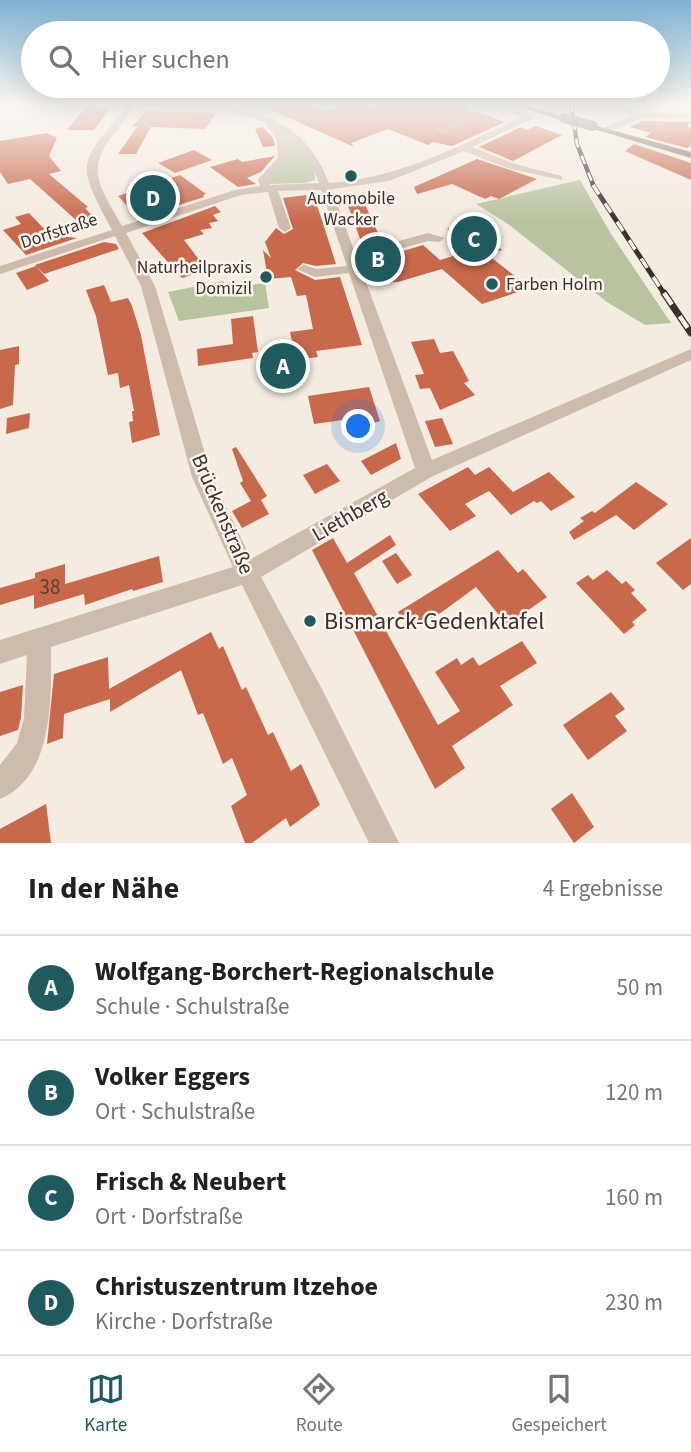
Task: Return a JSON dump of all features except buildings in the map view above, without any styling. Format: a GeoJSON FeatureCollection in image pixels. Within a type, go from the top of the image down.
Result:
{"type":"FeatureCollection","features":[{"type":"Feature","properties":{"kind":"main road"},"geometry":{"type":"LineString","coordinates":[[653,142],[691,155]]}},
{"type":"Feature","properties":{"kind":"street","name":"Brückenstraße"},"geometry":{"type":"LineString","coordinates":[[103,142],[89,165],[92,181],[148,286],[202,477],[247,573],[314,700],[384,843]]}},
{"type":"Feature","properties":{"kind":"street"},"geometry":{"type":"LineString","coordinates":[[281,142],[285,154],[281,164],[264,179],[285,228]]}},
{"type":"Feature","properties":{"kind":"street"},"geometry":{"type":"LineString","coordinates":[[303,142],[314,157],[326,186],[426,471]]}},
{"type":"Feature","properties":{"kind":"street","name":"Dorfstraße"},"geometry":{"type":"LineString","coordinates":[[0,270],[216,198],[269,188],[370,182],[392,177],[477,142]]}},
{"type":"Feature","properties":{"kind":"street"},"geometry":{"type":"LineString","coordinates":[[465,148],[511,166],[558,178]]}},
{"type":"Feature","properties":{"kind":"street"},"geometry":{"type":"LineString","coordinates":[[348,251],[388,248],[428,237],[439,238]]}},
{"type":"Feature","properties":{"kind":"street"},"geometry":{"type":"LineString","coordinates":[[304,269],[315,273],[355,269]]}},
{"type":"Feature","properties":{"kind":"street","name":"Liethberg"},"geometry":{"type":"LineString","coordinates":[[0,652],[247,573],[426,471],[690,355]]}},
{"type":"Feature","properties":{"kind":"street"},"geometry":{"type":"LineString","coordinates":[[0,785],[19,766],[30,749],[36,729],[39,640]]}},
{"type":"Feature","properties":{"kind":"green space"},"geometry":{"type":"Polygon","coordinates":[[[279,142],[297,142],[312,163],[315,180],[305,183],[268,184],[266,179],[283,164],[279,142]]]}},
{"type":"Feature","properties":{"kind":"green space"},"geometry":{"type":"Polygon","coordinates":[[[580,180],[611,234],[671,323],[645,325],[607,302],[508,224],[476,204],[580,180]]]}},
{"type":"Feature","properties":{"kind":"green space"},"geometry":{"type":"Polygon","coordinates":[[[223,281],[229,288],[265,283],[269,308],[179,321],[168,292],[223,281]]]}},
{"type":"Feature","properties":{"kind":"railway"},"geometry":{"type":"LineString","coordinates":[[577,142],[594,186]]}},
{"type":"Feature","properties":{"kind":"railway"},"geometry":{"type":"LineString","coordinates":[[594,186],[665,295]]}},
{"type":"Feature","properties":{"kind":"railway"},"geometry":{"type":"LineString","coordinates":[[664,293],[691,333]]}},
{"type":"Feature","properties":{"kind":"place","name":"Automobile Wacker"},"geometry":{"type":"Point","coordinates":[351,176]}},
{"type":"Feature","properties":{"kind":"place","name":"Christuszentrum Itzehoe"},"geometry":{"type":"Point","coordinates":[153,198]}},
{"type":"Feature","properties":{"kind":"place","name":"Frisch & Neubert"},"geometry":{"type":"Point","coordinates":[474,239]}},
{"type":"Feature","properties":{"kind":"place","name":"Volker Eggers"},"geometry":{"type":"Point","coordinates":[378,259]}},
{"type":"Feature","properties":{"kind":"place","name":"Naturheilpraxis Domizil"},"geometry":{"type":"Point","coordinates":[266,277]}},
{"type":"Feature","properties":{"kind":"place","name":"Farben Holm"},"geometry":{"type":"Point","coordinates":[492,284]}},
{"type":"Feature","properties":{"kind":"place","name":"Wolfgang-Borchert-Regionalschule"},"geometry":{"type":"Point","coordinates":[283,366]}},
{"type":"Feature","properties":{"kind":"place","name":"Bismarck-Gedenktafel"},"geometry":{"type":"Point","coordinates":[310,621]}}]}
